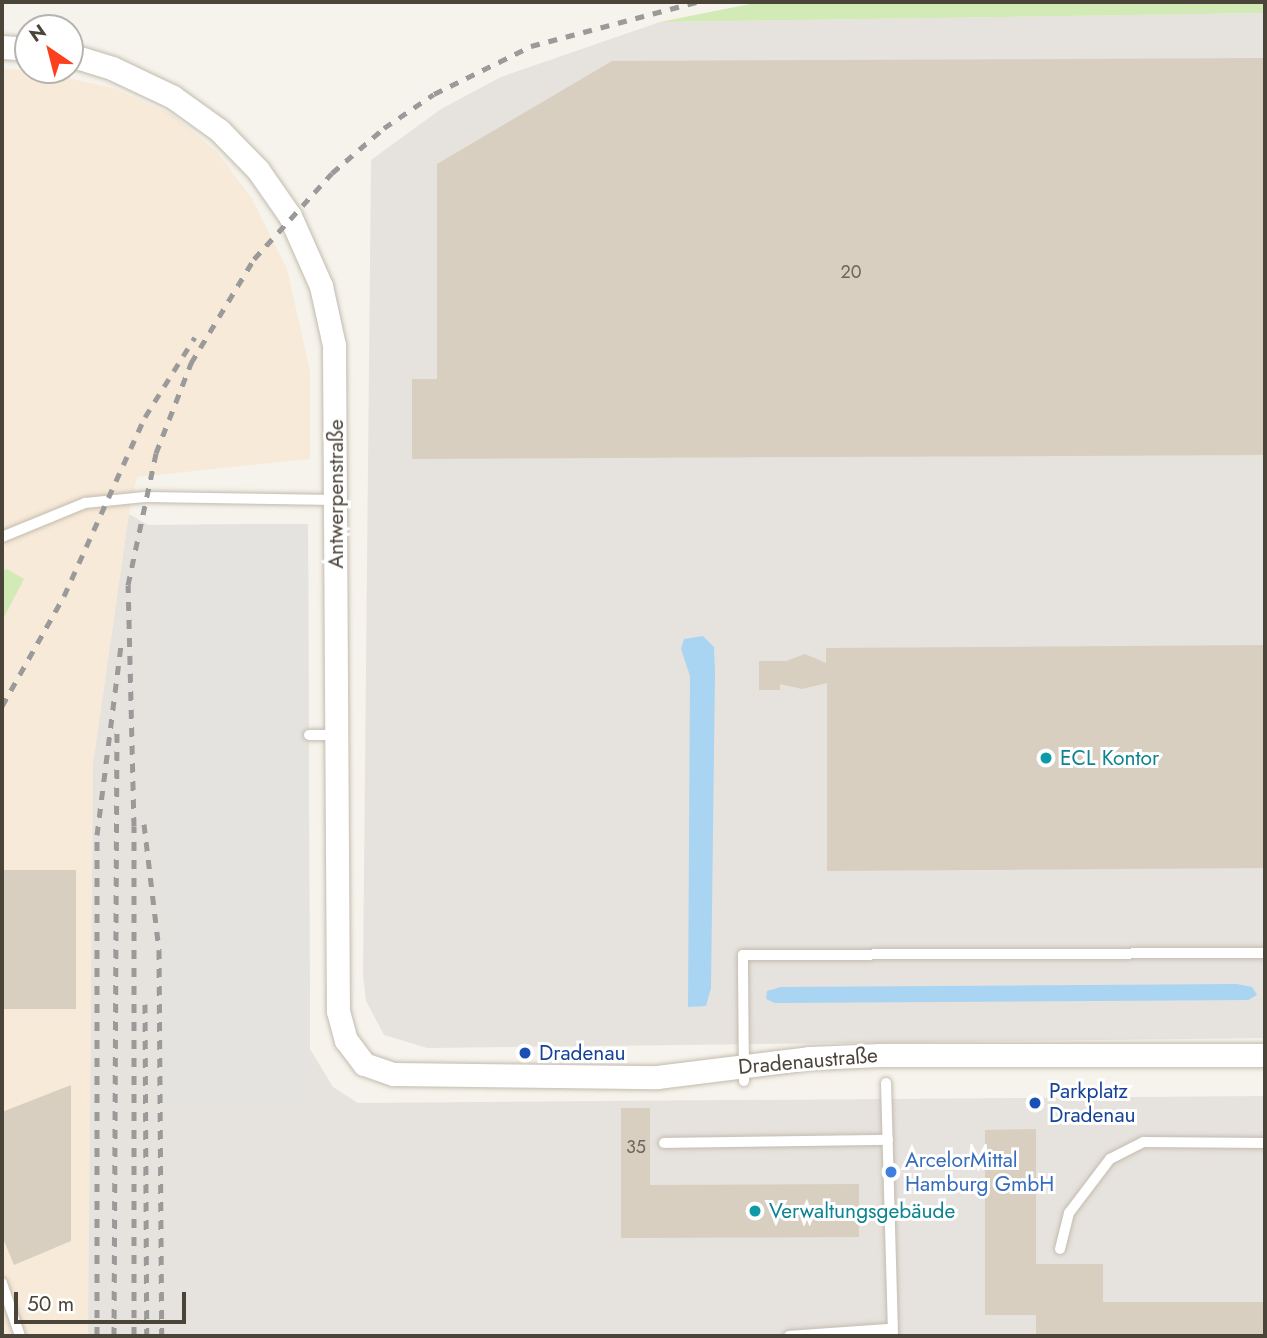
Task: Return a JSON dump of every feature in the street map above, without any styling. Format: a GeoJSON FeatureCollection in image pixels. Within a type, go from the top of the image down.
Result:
{"type":"FeatureCollection","features":[{"type":"Feature","properties":{"kind":"street","name":"Antwerpenstraße"},"geometry":{"type":"LineString","coordinates":[[84,59],[112,68],[173,97],[219,130],[258,170],[294,222],[321,286],[334,345],[338,1011],[346,1040],[356,1057]]}},
{"type":"Feature","properties":{"kind":"street","name":"Dradenaustraße"},"geometry":{"type":"LineString","coordinates":[[356,1057],[378,1071],[423,1076],[657,1077],[744,1073],[880,1055],[1265,1055]]}},
{"type":"Feature","properties":{"kind":"lane"},"geometry":{"type":"LineString","coordinates":[[2,537],[85,503],[145,497],[336,500]]}},
{"type":"Feature","properties":{"kind":"lane"},"geometry":{"type":"LineString","coordinates":[[309,736],[337,735]]}},
{"type":"Feature","properties":{"kind":"lane"},"geometry":{"type":"LineString","coordinates":[[744,1073],[743,955],[1265,953]]}},
{"type":"Feature","properties":{"kind":"lane"},"geometry":{"type":"LineString","coordinates":[[789,1336],[892,1333],[886,1083]]}},
{"type":"Feature","properties":{"kind":"lane"},"geometry":{"type":"LineString","coordinates":[[664,1143],[888,1140]]}},
{"type":"Feature","properties":{"kind":"lane"},"geometry":{"type":"LineString","coordinates":[[1060,1249],[1069,1213],[1110,1159],[1144,1142],[1265,1143]]}},
{"type":"Feature","properties":{"kind":"lane"},"geometry":{"type":"LineString","coordinates":[[2,1283],[20,1336]]}},
{"type":"Feature","properties":{"kind":"shaded area"},"geometry":{"type":"Polygon","coordinates":[[[1265,13],[1265,1038],[427,1048],[384,1035],[366,1001],[363,975],[371,160],[441,109],[501,77],[660,22],[1265,13]]]}},
{"type":"Feature","properties":{"kind":"shaded area"},"geometry":{"type":"Polygon","coordinates":[[[2,69],[14,69],[14,84],[84,84],[84,82],[113,88],[173,115],[217,152],[252,199],[287,269],[310,371],[310,459],[137,477],[129,514],[93,764],[88,1336],[2,1336],[2,69]]]}},
{"type":"Feature","properties":{"kind":"shaded area","name":"ArcelorMittal Hamburg GmbH"},"geometry":{"type":"Polygon","coordinates":[[[129,514],[148,525],[308,524],[310,1049],[333,1087],[358,1103],[1265,1096],[1265,1336],[88,1336],[93,764],[129,514]]]}},
{"type":"Feature","properties":{"kind":"shaded area"},"geometry":{"type":"Polygon","coordinates":[[[308,524],[310,1107],[164,1108],[162,525],[308,524]]]}},
{"type":"Feature","properties":{"kind":"green space"},"geometry":{"type":"Polygon","coordinates":[[[760,2],[1265,2],[1265,13],[660,22],[760,2]]]}},
{"type":"Feature","properties":{"kind":"green space"},"geometry":{"type":"Polygon","coordinates":[[[7,569],[24,579],[2,621],[2,571],[7,569]]]}},
{"type":"Feature","properties":{"kind":"water"},"geometry":{"type":"Polygon","coordinates":[[[703,636],[714,647],[715,672],[711,988],[706,1006],[688,1007],[690,676],[681,649],[684,639],[703,636]]]}},
{"type":"Feature","properties":{"kind":"water"},"geometry":{"type":"Polygon","coordinates":[[[1237,984],[1252,987],[1257,995],[1248,1000],[775,1003],[766,999],[767,991],[781,987],[1237,984]]]}},
{"type":"Feature","properties":{"kind":"building"},"geometry":{"type":"Polygon","coordinates":[[[1265,58],[1265,455],[412,459],[412,379],[437,379],[437,164],[612,61],[1265,58]]]}},
{"type":"Feature","properties":{"kind":"building","name":"ECL Kontor"},"geometry":{"type":"Polygon","coordinates":[[[1265,645],[1265,868],[827,871],[827,683],[802,689],[780,684],[780,690],[759,690],[759,661],[786,661],[805,654],[826,663],[826,648],[1265,645]]]}},
{"type":"Feature","properties":{"kind":"building"},"geometry":{"type":"Polygon","coordinates":[[[2,870],[76,870],[76,1009],[2,1009],[2,870]]]}},
{"type":"Feature","properties":{"kind":"building"},"geometry":{"type":"Polygon","coordinates":[[[71,1085],[71,1241],[14,1265],[2,1236],[2,1112],[71,1085]]]}},
{"type":"Feature","properties":{"kind":"building","name":"Verwaltungsgebäude"},"geometry":{"type":"Polygon","coordinates":[[[621,1108],[650,1108],[650,1185],[859,1184],[859,1237],[621,1238],[621,1108]]]}},
{"type":"Feature","properties":{"kind":"building"},"geometry":{"type":"Polygon","coordinates":[[[1036,1129],[1036,1264],[1103,1264],[1103,1302],[1265,1302],[1265,1336],[1036,1336],[1036,1315],[985,1315],[985,1130],[1036,1129]]]}},
{"type":"Feature","properties":{"kind":"railway"},"geometry":{"type":"LineString","coordinates":[[134,1336],[134,826],[128,585],[156,453],[191,363],[254,259],[332,173],[384,128],[434,94],[531,46],[696,2]]}},
{"type":"Feature","properties":{"kind":"railway"},"geometry":{"type":"LineString","coordinates":[[2,706],[64,596],[145,417],[195,337]]}},
{"type":"Feature","properties":{"kind":"railway"},"geometry":{"type":"LineString","coordinates":[[97,1336],[97,835],[121,644]]}},
{"type":"Feature","properties":{"kind":"railway"},"geometry":{"type":"LineString","coordinates":[[114,1336],[117,731]]}},
{"type":"Feature","properties":{"kind":"railway"},"geometry":{"type":"LineString","coordinates":[[144,824],[159,950],[162,1336]]}},
{"type":"Feature","properties":{"kind":"railway"},"geometry":{"type":"LineString","coordinates":[[145,1004],[147,1336]]}},
{"type":"Feature","properties":{"kind":"place","name":"ECL Kontor"},"geometry":{"type":"Point","coordinates":[1046,758]}},
{"type":"Feature","properties":{"kind":"place","name":"Dradenau"},"geometry":{"type":"Point","coordinates":[525,1053]}},
{"type":"Feature","properties":{"kind":"place","name":"Parkplatz Dradenau"},"geometry":{"type":"Point","coordinates":[1035,1103]}},
{"type":"Feature","properties":{"kind":"place","name":"ArcelorMittal Hamburg GmbH"},"geometry":{"type":"Point","coordinates":[891,1172]}},
{"type":"Feature","properties":{"kind":"place","name":"Verwaltungsgebäude"},"geometry":{"type":"Point","coordinates":[755,1211]}}]}
